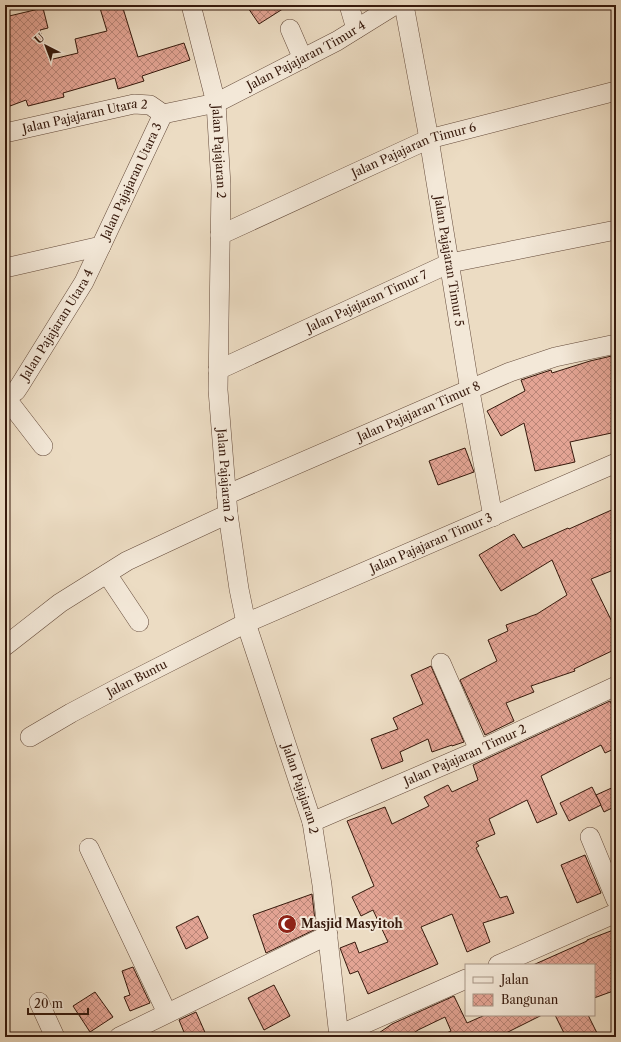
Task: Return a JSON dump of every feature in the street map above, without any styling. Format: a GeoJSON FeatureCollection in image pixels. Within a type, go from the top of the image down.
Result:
{"type":"FeatureCollection","features":[{"type":"Feature","properties":{"kind":"street","name":"Jalan Pajajaran 2"},"geometry":{"type":"LineString","coordinates":[[190,5],[216,103],[221,185],[218,370],[228,514],[239,589],[246,623],[312,822],[322,885],[339,1036]]}},
{"type":"Feature","properties":{"kind":"street"},"geometry":{"type":"LineString","coordinates":[[349,5],[356,29]]}},
{"type":"Feature","properties":{"kind":"street","name":"Jalan Pajajaran Timur 4"},"geometry":{"type":"LineString","coordinates":[[163,114],[216,103],[303,59],[395,5]]}},
{"type":"Feature","properties":{"kind":"street","name":"Jalan Pajajaran Timur 5"},"geometry":{"type":"LineString","coordinates":[[404,5],[429,139],[470,391],[493,517]]}},
{"type":"Feature","properties":{"kind":"street"},"geometry":{"type":"LineString","coordinates":[[290,29],[303,59]]}},
{"type":"Feature","properties":{"kind":"street","name":"Jalan Pajajaran Timur 6"},"geometry":{"type":"LineString","coordinates":[[220,235],[429,139],[616,91]]}},
{"type":"Feature","properties":{"kind":"street","name":"Jalan Pajajaran Utara 2"},"geometry":{"type":"LineString","coordinates":[[5,133],[134,104],[150,105],[163,114]]}},
{"type":"Feature","properties":{"kind":"street","name":"Jalan Pajajaran Utara 3"},"geometry":{"type":"LineString","coordinates":[[5,268],[101,246],[163,114]]}},
{"type":"Feature","properties":{"kind":"street","name":"Jalan Pajajaran Timur 7"},"geometry":{"type":"LineString","coordinates":[[218,370],[450,263],[616,230]]}},
{"type":"Feature","properties":{"kind":"street","name":"Jalan Pajajaran Utara 4"},"geometry":{"type":"LineString","coordinates":[[6,398],[20,385],[84,282],[101,246]]}},
{"type":"Feature","properties":{"kind":"street","name":"Jalan Pajajaran Timur 8"},"geometry":{"type":"LineString","coordinates":[[226,495],[470,391],[510,372],[555,357],[616,344]]}},
{"type":"Feature","properties":{"kind":"street"},"geometry":{"type":"LineString","coordinates":[[6,398],[43,446]]}},
{"type":"Feature","properties":{"kind":"street","name":"Jalan Pajajaran Timur 3"},"geometry":{"type":"LineString","coordinates":[[246,623],[616,463]]}},
{"type":"Feature","properties":{"kind":"street"},"geometry":{"type":"LineString","coordinates":[[5,646],[60,603],[127,561],[228,514]]}},
{"type":"Feature","properties":{"kind":"street"},"geometry":{"type":"LineString","coordinates":[[107,574],[139,622]]}},
{"type":"Feature","properties":{"kind":"street","name":"Jalan Buntu"},"geometry":{"type":"LineString","coordinates":[[30,738],[71,713],[246,623]]}},
{"type":"Feature","properties":{"kind":"street"},"geometry":{"type":"LineString","coordinates":[[441,663],[479,750]]}},
{"type":"Feature","properties":{"kind":"street","name":"Jalan Pajajaran Timur 2"},"geometry":{"type":"LineString","coordinates":[[312,822],[479,750],[616,686]]}},
{"type":"Feature","properties":{"kind":"street"},"geometry":{"type":"LineString","coordinates":[[590,837],[616,900]]}},
{"type":"Feature","properties":{"kind":"street"},"geometry":{"type":"LineString","coordinates":[[88,848],[167,1013]]}},
{"type":"Feature","properties":{"kind":"street"},"geometry":{"type":"LineString","coordinates":[[500,964],[616,913]]}},
{"type":"Feature","properties":{"kind":"street"},"geometry":{"type":"LineString","coordinates":[[119,1037],[328,935]]}},
{"type":"Feature","properties":{"kind":"street"},"geometry":{"type":"LineString","coordinates":[[339,1036],[465,979]]}},
{"type":"Feature","properties":{"kind":"street"},"geometry":{"type":"LineString","coordinates":[[39,1002],[55,1037]]}},
{"type":"Feature","properties":{"kind":"building"},"geometry":{"type":"Polygon","coordinates":[[[99,5],[122,5],[138,57],[184,43],[190,60],[142,76],[144,81],[118,89],[115,78],[63,93],[64,97],[28,106],[26,100],[10,106],[5,82],[5,17],[43,8],[48,28],[40,30],[49,60],[78,53],[75,39],[107,31],[99,5]]]}},
{"type":"Feature","properties":{"kind":"building"},"geometry":{"type":"Polygon","coordinates":[[[246,5],[289,5],[259,24],[246,5]]]}},
{"type":"Feature","properties":{"kind":"building"},"geometry":{"type":"Polygon","coordinates":[[[616,355],[616,432],[570,442],[575,462],[535,471],[524,423],[501,436],[487,411],[525,391],[521,380],[551,370],[552,373],[590,361],[616,355]]]}},
{"type":"Feature","properties":{"kind":"building"},"geometry":{"type":"Polygon","coordinates":[[[465,448],[474,472],[438,485],[429,461],[465,448]]]}},
{"type":"Feature","properties":{"kind":"building"},"geometry":{"type":"Polygon","coordinates":[[[616,508],[616,569],[591,579],[616,630],[616,649],[574,669],[575,671],[531,686],[534,692],[506,703],[514,721],[485,735],[460,680],[497,661],[488,640],[508,631],[506,625],[537,614],[567,595],[552,560],[501,591],[479,555],[514,534],[523,548],[616,508]]]}},
{"type":"Feature","properties":{"kind":"building"},"geometry":{"type":"Polygon","coordinates":[[[431,666],[464,742],[432,752],[428,739],[400,752],[403,761],[382,769],[371,739],[398,729],[393,718],[423,704],[411,675],[431,666]]]}},
{"type":"Feature","properties":{"kind":"building"},"geometry":{"type":"Polygon","coordinates":[[[610,701],[616,714],[616,748],[605,753],[601,745],[541,776],[557,814],[537,823],[527,800],[489,819],[495,834],[476,842],[479,846],[476,848],[500,898],[507,896],[514,913],[483,923],[490,942],[467,952],[452,914],[421,927],[438,964],[368,994],[358,971],[350,974],[340,948],[355,942],[359,953],[388,942],[373,910],[361,916],[352,897],[374,886],[347,821],[385,807],[392,824],[429,806],[424,797],[448,785],[452,792],[478,780],[473,765],[610,701]]]}},
{"type":"Feature","properties":{"kind":"building"},"geometry":{"type":"Polygon","coordinates":[[[616,786],[616,806],[604,812],[596,795],[616,786]]]}},
{"type":"Feature","properties":{"kind":"building"},"geometry":{"type":"Polygon","coordinates":[[[592,787],[601,805],[569,821],[560,803],[592,787]]]}},
{"type":"Feature","properties":{"kind":"building"},"geometry":{"type":"Polygon","coordinates":[[[585,855],[601,893],[577,903],[561,865],[585,855]]]}},
{"type":"Feature","properties":{"kind":"building","name":"Masjid Masyitoh"},"geometry":{"type":"Polygon","coordinates":[[[312,894],[316,929],[266,953],[253,915],[312,894]]]}},
{"type":"Feature","properties":{"kind":"building"},"geometry":{"type":"Polygon","coordinates":[[[198,916],[208,938],[186,949],[176,927],[198,916]]]}},
{"type":"Feature","properties":{"kind":"building"},"geometry":{"type":"Polygon","coordinates":[[[616,929],[616,990],[595,998],[595,964],[535,964],[587,940],[616,929]]]}},
{"type":"Feature","properties":{"kind":"building"},"geometry":{"type":"Polygon","coordinates":[[[133,967],[150,1003],[130,1011],[124,997],[130,995],[122,971],[133,967]]]}},
{"type":"Feature","properties":{"kind":"building"},"geometry":{"type":"Polygon","coordinates":[[[274,985],[290,1016],[264,1030],[248,998],[274,985]]]}},
{"type":"Feature","properties":{"kind":"building"},"geometry":{"type":"Polygon","coordinates":[[[95,992],[113,1017],[90,1032],[73,1006],[95,992]]]}},
{"type":"Feature","properties":{"kind":"building"},"geometry":{"type":"Polygon","coordinates":[[[454,996],[467,1023],[483,1016],[540,1016],[506,1033],[507,1037],[438,1037],[451,1031],[445,1017],[418,1030],[408,1037],[373,1037],[392,1024],[454,996]]]}},
{"type":"Feature","properties":{"kind":"building"},"geometry":{"type":"Polygon","coordinates":[[[196,1012],[207,1037],[186,1037],[179,1020],[196,1012]]]}},
{"type":"Feature","properties":{"kind":"building"},"geometry":{"type":"Polygon","coordinates":[[[556,1016],[588,1016],[599,1037],[566,1037],[556,1016]]]}},
{"type":"Feature","properties":{"kind":"place","name":"Masjid Masyitoh"},"geometry":{"type":"Point","coordinates":[287,924]}}]}
